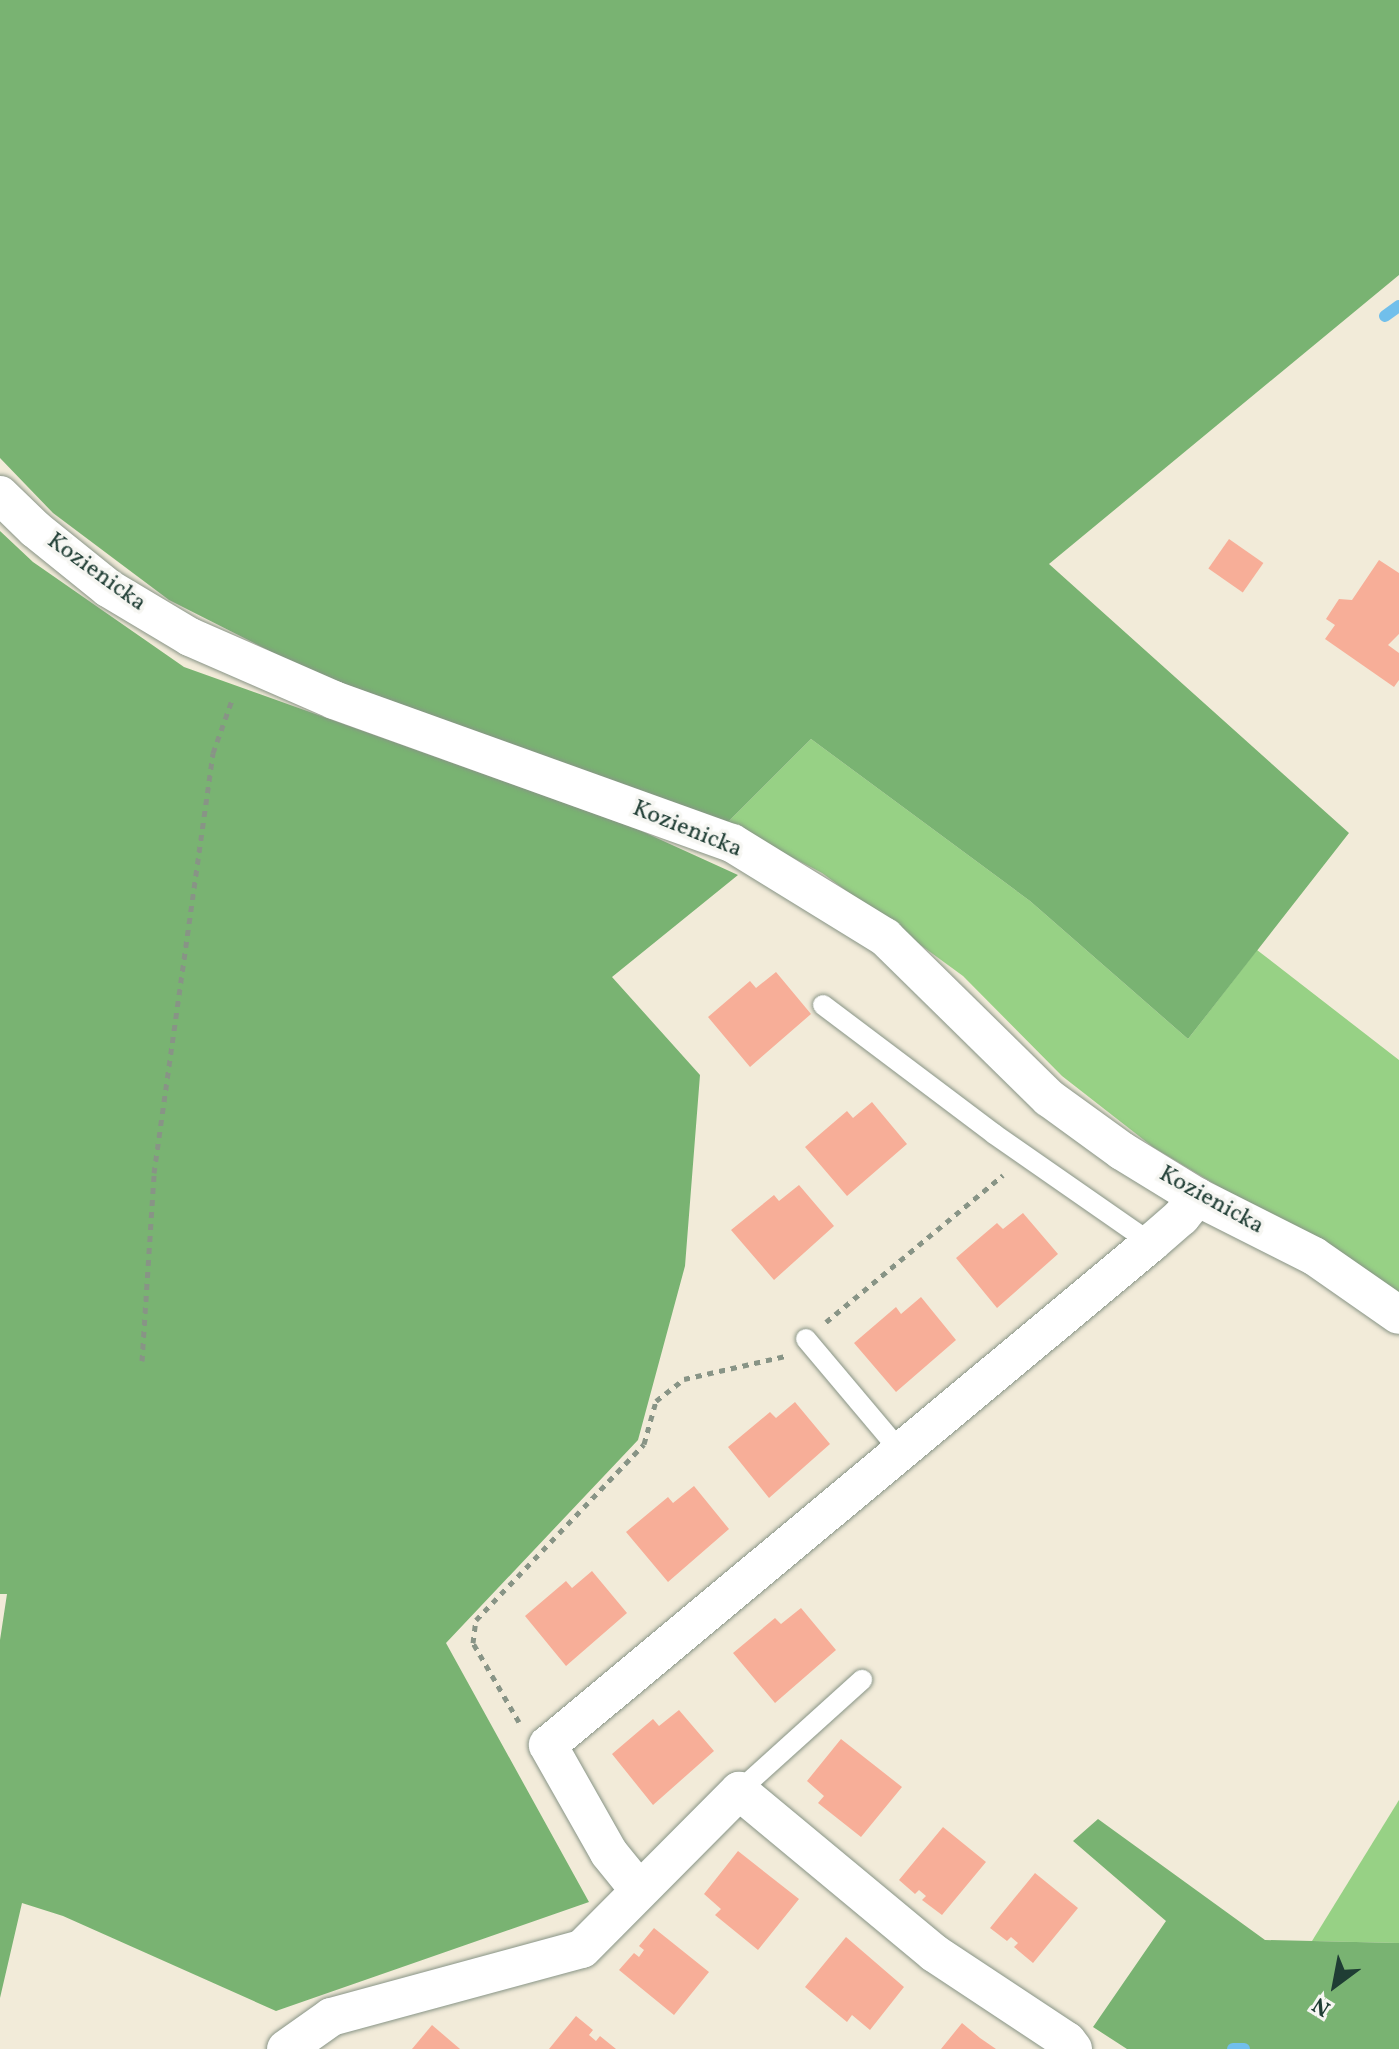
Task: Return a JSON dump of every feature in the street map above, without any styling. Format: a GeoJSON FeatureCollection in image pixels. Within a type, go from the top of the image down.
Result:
{"type":"FeatureCollection","features":[{"type":"Feature","properties":{"kind":"street","name":"Kozienicka"},"geometry":{"type":"LineString","coordinates":[[0,495],[35,529],[108,588],[190,637],[334,700],[732,843],[885,937],[1049,1098],[1122,1151],[1197,1197],[1314,1256],[1399,1315]]}},
{"type":"Feature","properties":{"kind":"street"},"geometry":{"type":"LineString","coordinates":[[639,1890],[609,1853],[548,1745],[1151,1243],[1181,1217],[1197,1197]]}},
{"type":"Feature","properties":{"kind":"street"},"geometry":{"type":"LineString","coordinates":[[286,2049],[331,2017],[582,1949],[739,1791],[934,1953],[1067,2041],[1073,2049]]}},
{"type":"Feature","properties":{"kind":"lane"},"geometry":{"type":"LineString","coordinates":[[823,1005],[1026,1157],[1151,1243]]}},
{"type":"Feature","properties":{"kind":"lane"},"geometry":{"type":"LineString","coordinates":[[806,1339],[901,1452]]}},
{"type":"Feature","properties":{"kind":"lane"},"geometry":{"type":"LineString","coordinates":[[739,1791],[862,1680]]}},
{"type":"Feature","properties":{"kind":"path"},"geometry":{"type":"LineString","coordinates":[[142,1361],[154,1173],[213,753],[246,662]]}},
{"type":"Feature","properties":{"kind":"path"},"geometry":{"type":"LineString","coordinates":[[548,1745],[516,1719],[494,1681],[473,1643],[476,1620],[644,1444],[656,1401],[684,1379],[783,1358],[1026,1157]]}},
{"type":"Feature","properties":{"kind":"green space"},"geometry":{"type":"Polygon","coordinates":[[[0,0],[1399,0],[1399,275],[1049,564],[1349,833],[1188,1039],[1030,901],[811,739],[727,823],[309,671],[169,600],[53,513],[0,458],[0,0]]]}},
{"type":"Feature","properties":{"kind":"green space"},"geometry":{"type":"Polygon","coordinates":[[[0,531],[33,562],[184,667],[637,829],[738,875],[612,977],[700,1075],[685,1266],[638,1440],[446,1643],[589,1902],[276,2011],[63,1916],[22,1903],[0,1998],[0,1640],[7,1594],[0,1594],[0,531]]]}},
{"type":"Feature","properties":{"kind":"green space"},"geometry":{"type":"Polygon","coordinates":[[[811,739],[1030,901],[1188,1039],[1257,950],[1399,1060],[1399,1295],[1153,1147],[1062,1076],[963,976],[822,873],[727,823],[811,739]]]}},
{"type":"Feature","properties":{"kind":"green space"},"geometry":{"type":"Polygon","coordinates":[[[1399,1800],[1399,1943],[1312,1941],[1399,1800]]]}},
{"type":"Feature","properties":{"kind":"green space"},"geometry":{"type":"Polygon","coordinates":[[[1098,1819],[1265,1940],[1399,1943],[1399,2049],[1127,2049],[1093,2027],[1166,1921],[1073,1841],[1098,1819]]]}},
{"type":"Feature","properties":{"kind":"building"},"geometry":{"type":"Polygon","coordinates":[[[1229,539],[1263,563],[1243,593],[1208,568],[1229,539]]]}},
{"type":"Feature","properties":{"kind":"building"},"geometry":{"type":"Polygon","coordinates":[[[1379,560],[1399,573],[1399,634],[1388,645],[1399,653],[1399,680],[1394,687],[1325,639],[1335,625],[1326,619],[1339,599],[1352,600],[1379,560]]]}},
{"type":"Feature","properties":{"kind":"building"},"geometry":{"type":"Polygon","coordinates":[[[776,972],[811,1014],[750,1067],[708,1017],[750,981],[756,988],[776,972]]]}},
{"type":"Feature","properties":{"kind":"building"},"geometry":{"type":"Polygon","coordinates":[[[872,1102],[907,1144],[847,1196],[805,1147],[847,1111],[853,1118],[872,1102]]]}},
{"type":"Feature","properties":{"kind":"building"},"geometry":{"type":"Polygon","coordinates":[[[799,1185],[834,1226],[774,1280],[731,1230],[774,1195],[779,1201],[799,1185]]]}},
{"type":"Feature","properties":{"kind":"building"},"geometry":{"type":"Polygon","coordinates":[[[1023,1213],[1058,1254],[997,1308],[956,1258],[997,1223],[1003,1229],[1023,1213]]]}},
{"type":"Feature","properties":{"kind":"building"},"geometry":{"type":"Polygon","coordinates":[[[921,1297],[956,1340],[896,1392],[854,1343],[896,1307],[901,1314],[921,1297]]]}},
{"type":"Feature","properties":{"kind":"building"},"geometry":{"type":"Polygon","coordinates":[[[795,1402],[830,1444],[769,1498],[728,1447],[770,1412],[776,1418],[795,1402]]]}},
{"type":"Feature","properties":{"kind":"building"},"geometry":{"type":"Polygon","coordinates":[[[694,1486],[729,1529],[668,1582],[626,1532],[668,1497],[673,1503],[694,1486]]]}},
{"type":"Feature","properties":{"kind":"building"},"geometry":{"type":"Polygon","coordinates":[[[592,1571],[627,1613],[566,1666],[525,1616],[566,1581],[572,1588],[592,1571]]]}},
{"type":"Feature","properties":{"kind":"building"},"geometry":{"type":"Polygon","coordinates":[[[801,1608],[836,1650],[775,1703],[733,1653],[775,1618],[781,1624],[801,1608]]]}},
{"type":"Feature","properties":{"kind":"building"},"geometry":{"type":"Polygon","coordinates":[[[679,1710],[714,1751],[653,1805],[612,1754],[653,1719],[659,1726],[679,1710]]]}},
{"type":"Feature","properties":{"kind":"building"},"geometry":{"type":"Polygon","coordinates":[[[841,1739],[902,1787],[861,1837],[818,1803],[824,1796],[807,1781],[841,1739]]]}},
{"type":"Feature","properties":{"kind":"building"},"geometry":{"type":"Polygon","coordinates":[[[943,1827],[986,1862],[942,1915],[922,1900],[926,1896],[919,1890],[915,1894],[899,1880],[943,1827]]]}},
{"type":"Feature","properties":{"kind":"building"},"geometry":{"type":"Polygon","coordinates":[[[738,1851],[799,1899],[758,1950],[715,1915],[721,1909],[704,1894],[738,1851]]]}},
{"type":"Feature","properties":{"kind":"building"},"geometry":{"type":"Polygon","coordinates":[[[1035,1873],[1078,1908],[1033,1963],[1014,1947],[1018,1943],[1011,1937],[1007,1941],[990,1928],[1035,1873]]]}},
{"type":"Feature","properties":{"kind":"building"},"geometry":{"type":"Polygon","coordinates":[[[654,1928],[709,1972],[674,2015],[619,1970],[634,1953],[639,1957],[644,1950],[639,1946],[654,1928]]]}},
{"type":"Feature","properties":{"kind":"building"},"geometry":{"type":"Polygon","coordinates":[[[846,1937],[904,1987],[870,2030],[852,2015],[847,2022],[805,1987],[846,1937]]]}},
{"type":"Feature","properties":{"kind":"building"},"geometry":{"type":"Polygon","coordinates":[[[576,2016],[593,2030],[589,2035],[596,2041],[600,2036],[616,2049],[549,2049],[576,2016]]]}},
{"type":"Feature","properties":{"kind":"building"},"geometry":{"type":"Polygon","coordinates":[[[962,2023],[980,2038],[996,2049],[941,2049],[962,2023]]]}},
{"type":"Feature","properties":{"kind":"building"},"geometry":{"type":"Polygon","coordinates":[[[432,2025],[460,2049],[412,2049],[432,2025]]]}},
{"type":"Feature","properties":{"kind":"waterway"},"geometry":{"type":"LineString","coordinates":[[1385,316],[1399,306]]}},
{"type":"Feature","properties":{"kind":"waterway"},"geometry":{"type":"LineString","coordinates":[[1233,2049],[1244,2049]]}}]}
